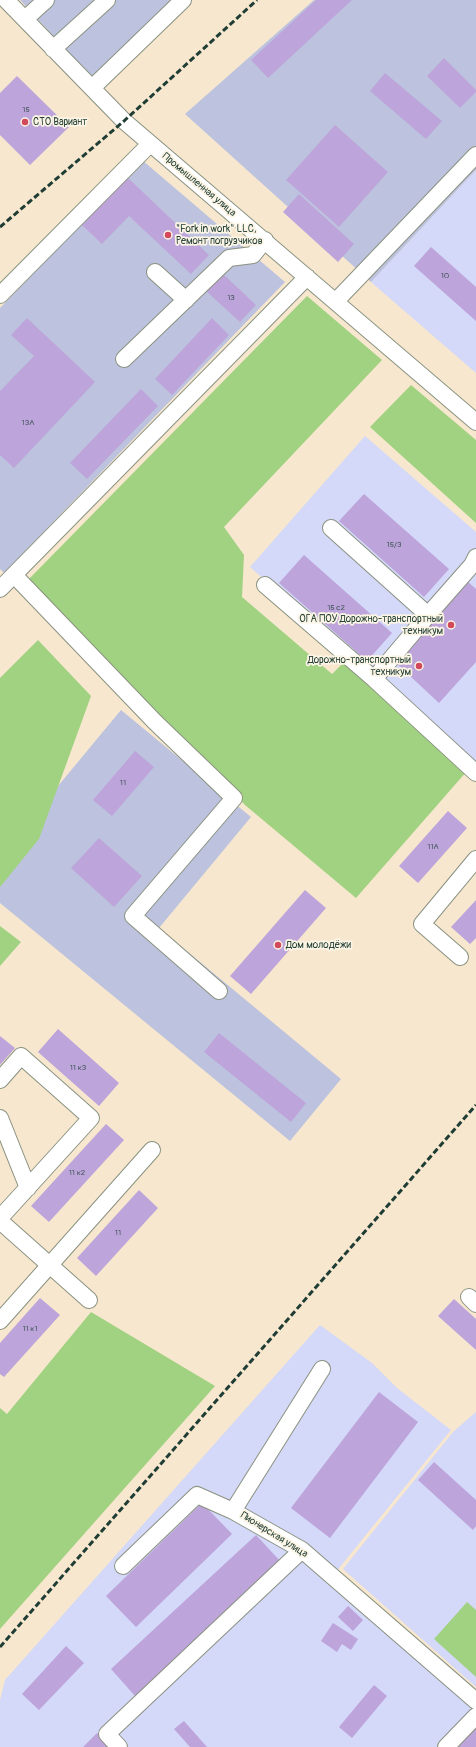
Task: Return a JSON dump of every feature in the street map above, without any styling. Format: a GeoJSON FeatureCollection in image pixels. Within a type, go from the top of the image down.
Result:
{"type":"FeatureCollection","features":[{"type":"Feature","properties":{"kind":"street","name":"Промышленная улица"},"geometry":{"type":"LineString","coordinates":[[6,0],[53,49],[150,144],[265,240],[476,422]]}},
{"type":"Feature","properties":{"kind":"street"},"geometry":{"type":"LineString","coordinates":[[25,19],[46,0]]}},
{"type":"Feature","properties":{"kind":"street"},"geometry":{"type":"LineString","coordinates":[[53,49],[107,0]]}},
{"type":"Feature","properties":{"kind":"street"},"geometry":{"type":"LineString","coordinates":[[92,88],[183,0]]}},
{"type":"Feature","properties":{"kind":"street"},"geometry":{"type":"LineString","coordinates":[[0,295],[150,144]]}},
{"type":"Feature","properties":{"kind":"street"},"geometry":{"type":"LineString","coordinates":[[336,301],[476,155]]}},
{"type":"Feature","properties":{"kind":"street"},"geometry":{"type":"LineString","coordinates":[[124,359],[229,258],[252,255],[265,240]]}},
{"type":"Feature","properties":{"kind":"street"},"geometry":{"type":"LineString","coordinates":[[155,272],[186,300]]}},
{"type":"Feature","properties":{"kind":"street"},"geometry":{"type":"LineString","coordinates":[[0,589],[307,277]]}},
{"type":"Feature","properties":{"kind":"street"},"geometry":{"type":"LineString","coordinates":[[331,528],[428,615]]}},
{"type":"Feature","properties":{"kind":"street"},"geometry":{"type":"LineString","coordinates":[[374,679],[472,565],[476,557]]}},
{"type":"Feature","properties":{"kind":"street"},"geometry":{"type":"LineString","coordinates":[[14,575],[155,722],[234,798],[133,916],[219,991]]}},
{"type":"Feature","properties":{"kind":"street"},"geometry":{"type":"LineString","coordinates":[[265,585],[374,679],[476,773]]}},
{"type":"Feature","properties":{"kind":"street"},"geometry":{"type":"LineString","coordinates":[[460,957],[422,924],[476,859]]}},
{"type":"Feature","properties":{"kind":"street"},"geometry":{"type":"LineString","coordinates":[[0,1080],[21,1056],[91,1118],[0,1220],[89,1300]]}},
{"type":"Feature","properties":{"kind":"street"},"geometry":{"type":"LineString","coordinates":[[0,1118],[28,1188]]}},
{"type":"Feature","properties":{"kind":"street"},"geometry":{"type":"LineString","coordinates":[[0,1321],[152,1150]]}},
{"type":"Feature","properties":{"kind":"street"},"geometry":{"type":"LineString","coordinates":[[233,1510],[322,1369]]}},
{"type":"Feature","properties":{"kind":"street","name":"Пионерская улица"},"geometry":{"type":"LineString","coordinates":[[123,1566],[197,1495],[233,1510],[302,1550],[476,1701]]}},
{"type":"Feature","properties":{"kind":"street"},"geometry":{"type":"LineString","coordinates":[[120,1747],[107,1734],[302,1550]]}},
{"type":"Feature","properties":{"kind":"street"},"geometry":{"type":"LineString","coordinates":[[446,1747],[476,1716]]}},
{"type":"Feature","properties":{"kind":"shaded area"},"geometry":{"type":"Polygon","coordinates":[[[20,0],[173,0],[92,78],[20,0]]]}},
{"type":"Feature","properties":{"kind":"shaded area"},"geometry":{"type":"Polygon","coordinates":[[[314,0],[476,0],[476,170],[371,282],[185,114],[314,0]]]}},
{"type":"Feature","properties":{"kind":"shaded area"},"geometry":{"type":"Polygon","coordinates":[[[142,160],[285,282],[4,573],[0,569],[0,308],[142,160]]]}},
{"type":"Feature","properties":{"kind":"shaded area"},"geometry":{"type":"Polygon","coordinates":[[[476,170],[476,373],[371,282],[476,170]]]}},
{"type":"Feature","properties":{"kind":"shaded area","name":"Дорожно-транспортный техникум"},"geometry":{"type":"Polygon","coordinates":[[[365,436],[476,532],[476,765],[250,567],[365,436]]]}},
{"type":"Feature","properties":{"kind":"shaded area"},"geometry":{"type":"Polygon","coordinates":[[[121,710],[251,817],[159,928],[341,1079],[290,1141],[0,903],[0,856],[121,710]]]}},
{"type":"Feature","properties":{"kind":"shaded area"},"geometry":{"type":"Polygon","coordinates":[[[320,1325],[372,1363],[397,1388],[451,1430],[327,1583],[476,1711],[476,1747],[0,1747],[0,1700],[5,1680],[320,1325]]]}},
{"type":"Feature","properties":{"kind":"shaded area"},"geometry":{"type":"Polygon","coordinates":[[[476,1412],[476,1687],[343,1569],[453,1432],[476,1412]]]}},
{"type":"Feature","properties":{"kind":"green space"},"geometry":{"type":"Polygon","coordinates":[[[307,296],[382,360],[224,527],[244,555],[242,597],[332,674],[346,660],[467,771],[356,898],[245,805],[27,581],[307,296]]]}},
{"type":"Feature","properties":{"kind":"green space"},"geometry":{"type":"Polygon","coordinates":[[[411,385],[476,440],[476,523],[370,427],[411,385]]]}},
{"type":"Feature","properties":{"kind":"green space"},"geometry":{"type":"Polygon","coordinates":[[[38,640],[91,696],[39,839],[0,887],[0,678],[38,640]]]}},
{"type":"Feature","properties":{"kind":"green space"},"geometry":{"type":"Polygon","coordinates":[[[0,926],[21,942],[0,966],[0,926]]]}},
{"type":"Feature","properties":{"kind":"green space"},"geometry":{"type":"Polygon","coordinates":[[[91,1312],[215,1386],[0,1629],[0,1408],[7,1414],[91,1312]]]}},
{"type":"Feature","properties":{"kind":"green space"},"geometry":{"type":"Polygon","coordinates":[[[467,1602],[476,1610],[476,1677],[434,1639],[467,1602]]]}},
{"type":"Feature","properties":{"kind":"building"},"geometry":{"type":"Polygon","coordinates":[[[316,0],[352,0],[268,78],[251,60],[316,0]]]}},
{"type":"Feature","properties":{"kind":"building"},"geometry":{"type":"Polygon","coordinates":[[[444,58],[476,90],[476,92],[460,108],[427,76],[444,58]]]}},
{"type":"Feature","properties":{"kind":"building"},"geometry":{"type":"Polygon","coordinates":[[[385,73],[442,121],[426,139],[370,91],[385,73]]]}},
{"type":"Feature","properties":{"kind":"building"},"geometry":{"type":"Polygon","coordinates":[[[17,76],[69,127],[30,165],[0,135],[0,93],[17,76]]]}},
{"type":"Feature","properties":{"kind":"building"},"geometry":{"type":"Polygon","coordinates":[[[335,125],[388,172],[339,227],[286,180],[335,125]]]}},
{"type":"Feature","properties":{"kind":"building","name":"\"Fork in work\" LLC, Ремонт погрузчиков"},"geometry":{"type":"Polygon","coordinates":[[[127,177],[209,255],[191,274],[129,216],[102,244],[82,225],[127,177]]]}},
{"type":"Feature","properties":{"kind":"building"},"geometry":{"type":"Polygon","coordinates":[[[299,194],[354,244],[338,262],[283,212],[299,194]]]}},
{"type":"Feature","properties":{"kind":"building"},"geometry":{"type":"Polygon","coordinates":[[[431,247],[476,287],[476,321],[414,266],[431,247]]]}},
{"type":"Feature","properties":{"kind":"building"},"geometry":{"type":"Polygon","coordinates":[[[222,273],[256,305],[240,322],[206,291],[222,273]]]}},
{"type":"Feature","properties":{"kind":"building"},"geometry":{"type":"Polygon","coordinates":[[[27,318],[95,382],[14,468],[0,455],[0,391],[34,356],[11,335],[27,318]]]}},
{"type":"Feature","properties":{"kind":"building"},"geometry":{"type":"Polygon","coordinates":[[[212,318],[229,335],[172,395],[155,379],[212,318]]]}},
{"type":"Feature","properties":{"kind":"building"},"geometry":{"type":"Polygon","coordinates":[[[141,389],[158,406],[87,479],[70,463],[141,389]]]}},
{"type":"Feature","properties":{"kind":"building"},"geometry":{"type":"Polygon","coordinates":[[[364,494],[449,569],[424,597],[339,521],[364,494]]]}},
{"type":"Feature","properties":{"kind":"building"},"geometry":{"type":"Polygon","coordinates":[[[304,555],[392,633],[367,661],[279,583],[304,555]]]}},
{"type":"Feature","properties":{"kind":"building","name":"ОГА ПОУ Дорожно-транспортный техникум"},"geometry":{"type":"Polygon","coordinates":[[[467,581],[476,589],[476,662],[439,703],[394,661],[467,581]]]}},
{"type":"Feature","properties":{"kind":"building"},"geometry":{"type":"Polygon","coordinates":[[[135,751],[154,767],[112,816],[93,800],[135,751]]]}},
{"type":"Feature","properties":{"kind":"building"},"geometry":{"type":"Polygon","coordinates":[[[448,811],[467,828],[418,883],[399,866],[448,811]]]}},
{"type":"Feature","properties":{"kind":"building"},"geometry":{"type":"Polygon","coordinates":[[[99,838],[142,876],[114,907],[71,868],[99,838]]]}},
{"type":"Feature","properties":{"kind":"building"},"geometry":{"type":"Polygon","coordinates":[[[305,890],[326,908],[251,994],[230,976],[305,890]]]}},
{"type":"Feature","properties":{"kind":"building"},"geometry":{"type":"Polygon","coordinates":[[[476,900],[476,938],[470,944],[451,927],[476,900]]]}},
{"type":"Feature","properties":{"kind":"building"},"geometry":{"type":"Polygon","coordinates":[[[58,1029],[119,1083],[99,1106],[38,1052],[58,1029]]]}},
{"type":"Feature","properties":{"kind":"building"},"geometry":{"type":"Polygon","coordinates":[[[219,1033],[306,1103],[291,1122],[204,1052],[219,1033]]]}},
{"type":"Feature","properties":{"kind":"building"},"geometry":{"type":"Polygon","coordinates":[[[0,1036],[15,1048],[0,1065],[0,1036]]]}},
{"type":"Feature","properties":{"kind":"building"},"geometry":{"type":"Polygon","coordinates":[[[106,1124],[124,1140],[49,1222],[31,1206],[106,1124]]]}},
{"type":"Feature","properties":{"kind":"building"},"geometry":{"type":"Polygon","coordinates":[[[139,1190],[158,1208],[96,1276],[77,1258],[139,1190]]]}},
{"type":"Feature","properties":{"kind":"building"},"geometry":{"type":"Polygon","coordinates":[[[40,1298],[60,1315],[4,1377],[0,1374],[0,1343],[40,1298]]]}},
{"type":"Feature","properties":{"kind":"building"},"geometry":{"type":"Polygon","coordinates":[[[454,1299],[476,1319],[476,1350],[438,1316],[454,1299]]]}},
{"type":"Feature","properties":{"kind":"building"},"geometry":{"type":"Polygon","coordinates":[[[379,1392],[418,1422],[330,1538],[291,1508],[379,1392]]]}},
{"type":"Feature","properties":{"kind":"building"},"geometry":{"type":"Polygon","coordinates":[[[434,1462],[476,1500],[476,1526],[473,1530],[418,1480],[434,1462]]]}},
{"type":"Feature","properties":{"kind":"building"},"geometry":{"type":"Polygon","coordinates":[[[202,1503],[232,1534],[136,1627],[106,1596],[202,1503]]]}},
{"type":"Feature","properties":{"kind":"building"},"geometry":{"type":"Polygon","coordinates":[[[256,1535],[281,1562],[136,1697],[111,1669],[256,1535]]]}},
{"type":"Feature","properties":{"kind":"building"},"geometry":{"type":"Polygon","coordinates":[[[348,1606],[363,1620],[353,1631],[338,1617],[348,1606]]]}},
{"type":"Feature","properties":{"kind":"building"},"geometry":{"type":"Polygon","coordinates":[[[333,1623],[358,1639],[351,1650],[342,1644],[337,1652],[321,1641],[333,1623]]]}},
{"type":"Feature","properties":{"kind":"building"},"geometry":{"type":"Polygon","coordinates":[[[66,1646],[84,1663],[39,1710],[22,1694],[66,1646]]]}},
{"type":"Feature","properties":{"kind":"building"},"geometry":{"type":"Polygon","coordinates":[[[374,1685],[387,1696],[352,1738],[339,1727],[374,1685]]]}},
{"type":"Feature","properties":{"kind":"building"},"geometry":{"type":"Polygon","coordinates":[[[184,1721],[207,1747],[190,1747],[174,1729],[184,1721]]]}},
{"type":"Feature","properties":{"kind":"building"},"geometry":{"type":"Polygon","coordinates":[[[476,1728],[476,1747],[459,1747],[458,1746],[476,1728]]]}},
{"type":"Feature","properties":{"kind":"building"},"geometry":{"type":"Polygon","coordinates":[[[97,1733],[111,1747],[83,1747],[97,1733]]]}},
{"type":"Feature","properties":{"kind":"railway"},"geometry":{"type":"LineString","coordinates":[[0,227],[124,121],[257,0]]}},
{"type":"Feature","properties":{"kind":"railway"},"geometry":{"type":"LineString","coordinates":[[0,1647],[476,1105]]}},
{"type":"Feature","properties":{"kind":"place","name":"СТО Вариант"},"geometry":{"type":"Point","coordinates":[25,122]}},
{"type":"Feature","properties":{"kind":"place","name":"\"Fork in work\" LLC, Ремонт погрузчиков"},"geometry":{"type":"Point","coordinates":[168,235]}},
{"type":"Feature","properties":{"kind":"place","name":"ОГА ПОУ Дорожно-транспортный техникум"},"geometry":{"type":"Point","coordinates":[451,625]}},
{"type":"Feature","properties":{"kind":"place","name":"Дорожно-транспортный техникум"},"geometry":{"type":"Point","coordinates":[419,666]}},
{"type":"Feature","properties":{"kind":"place","name":"Дом молодёжи"},"geometry":{"type":"Point","coordinates":[278,945]}}]}
